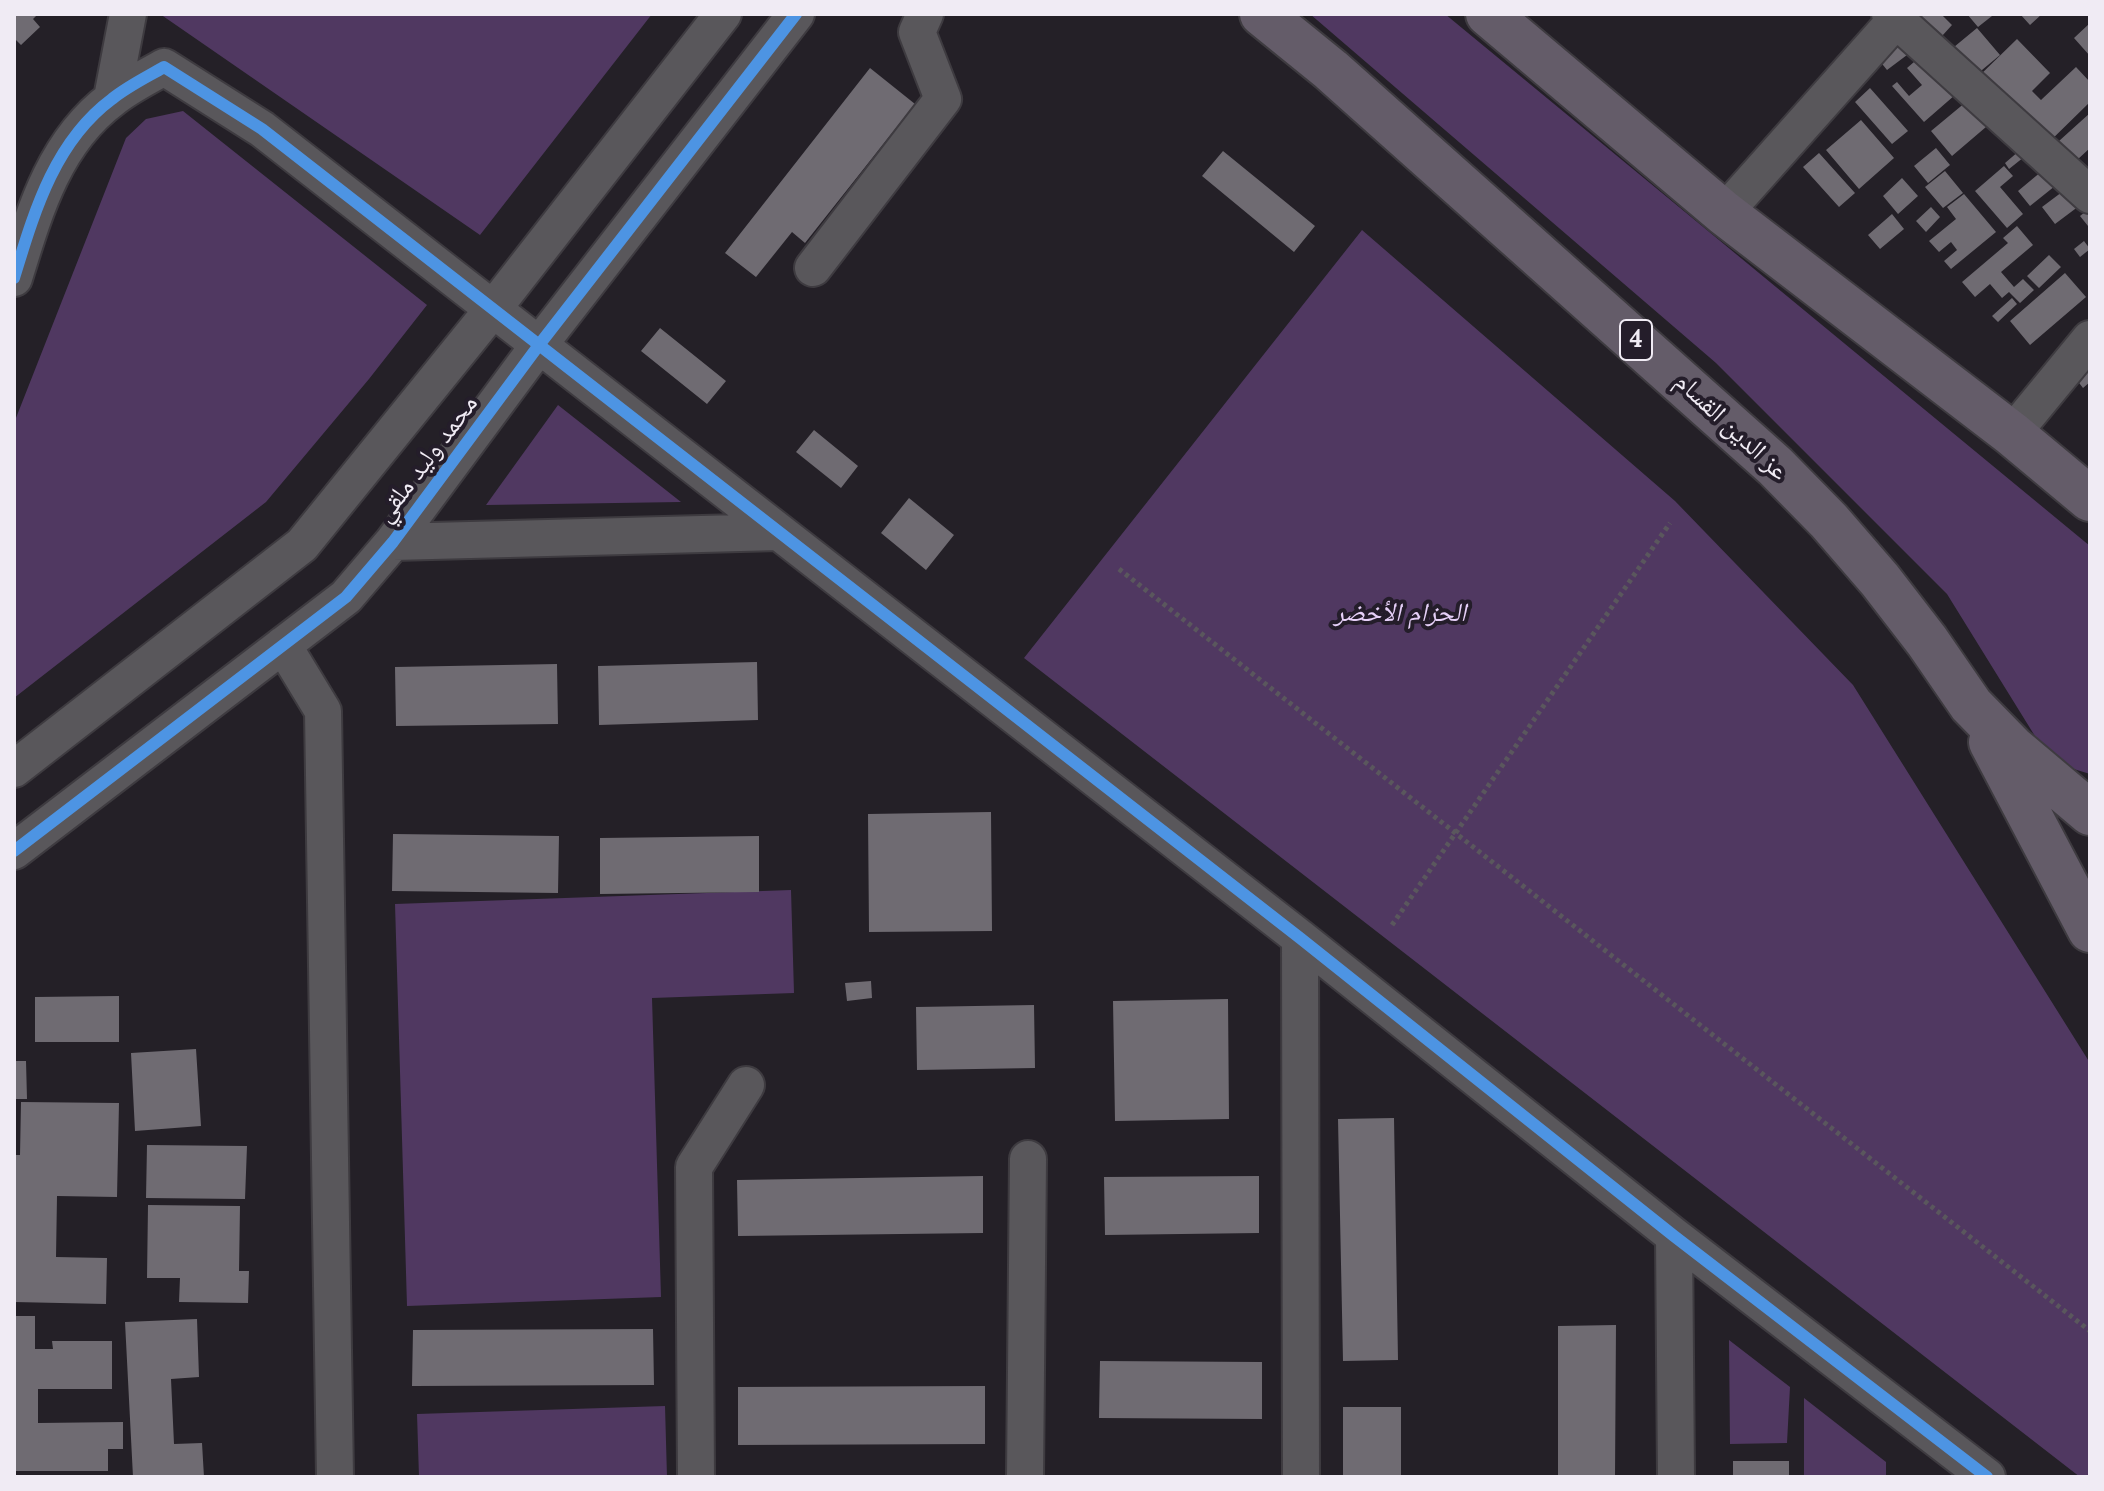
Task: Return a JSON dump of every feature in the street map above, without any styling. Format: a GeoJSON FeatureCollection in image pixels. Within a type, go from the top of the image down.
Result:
{"type":"FeatureCollection","features":[{"type":"Feature","properties":{"kind":"highway","name":"عز الدين القسام"},"geometry":{"type":"LineString","coordinates":[[1262,14],[1331,70],[1775,466],[1829,521],[1880,580],[1971,705],[2013,748],[2090,813]]}},
{"type":"Feature","properties":{"kind":"highway"},"geometry":{"type":"LineString","coordinates":[[1488,14],[1724,213],[2012,434],[2090,499]]}},
{"type":"Feature","properties":{"kind":"highway"},"geometry":{"type":"LineString","coordinates":[[1971,705],[2090,930]]}},
{"type":"Feature","properties":{"kind":"street"},"geometry":{"type":"LineString","coordinates":[[112,98],[128,14]]}},
{"type":"Feature","properties":{"kind":"street","name":"محمد وليد ملقي"},"geometry":{"type":"LineString","coordinates":[[14,769],[302,545],[493,309],[723,14]]}},
{"type":"Feature","properties":{"kind":"street","name":"محمد وليد ملقي"},"geometry":{"type":"LineString","coordinates":[[14,851],[346,597],[393,542],[539,345],[796,14]]}},
{"type":"Feature","properties":{"kind":"street"},"geometry":{"type":"LineString","coordinates":[[813,268],[943,99],[917,32],[925,14]]}},
{"type":"Feature","properties":{"kind":"street"},"geometry":{"type":"LineString","coordinates":[[1724,213],[1895,16],[2090,195]]}},
{"type":"Feature","properties":{"kind":"street"},"geometry":{"type":"LineString","coordinates":[[14,278],[26,191],[76,131],[112,98],[164,67],[262,129],[1300,938],[1674,1236],[1987,1477]]}},
{"type":"Feature","properties":{"kind":"street"},"geometry":{"type":"LineString","coordinates":[[2012,434],[2090,339]]}},
{"type":"Feature","properties":{"kind":"street"},"geometry":{"type":"LineString","coordinates":[[393,542],[779,532]]}},
{"type":"Feature","properties":{"kind":"street"},"geometry":{"type":"LineString","coordinates":[[283,645],[323,711],[335,1477]]}},
{"type":"Feature","properties":{"kind":"street"},"geometry":{"type":"LineString","coordinates":[[1300,938],[1301,1477]]}},
{"type":"Feature","properties":{"kind":"street"},"geometry":{"type":"LineString","coordinates":[[696,1477],[694,1167],[746,1085]]}},
{"type":"Feature","properties":{"kind":"street"},"geometry":{"type":"LineString","coordinates":[[1025,1477],[1028,1159]]}},
{"type":"Feature","properties":{"kind":"street"},"geometry":{"type":"LineString","coordinates":[[1674,1236],[1676,1477]]}},
{"type":"Feature","properties":{"kind":"path"},"geometry":{"type":"LineString","coordinates":[[1392,925],[1670,523]]}},
{"type":"Feature","properties":{"kind":"path"},"geometry":{"type":"LineString","coordinates":[[1119,569],[2090,1331]]}},
{"type":"Feature","properties":{"kind":"green space"},"geometry":{"type":"Polygon","coordinates":[[[160,14],[652,14],[480,235],[160,14]]]}},
{"type":"Feature","properties":{"kind":"green space"},"geometry":{"type":"Polygon","coordinates":[[[1310,14],[1445,14],[2090,546],[2090,774],[2051,762],[1947,594],[1716,363],[1310,14]]]}},
{"type":"Feature","properties":{"kind":"green space"},"geometry":{"type":"Polygon","coordinates":[[[183,111],[427,305],[266,502],[14,698],[14,423],[126,138],[146,119],[183,111]]]}},
{"type":"Feature","properties":{"kind":"green space","name":"الحزام الأخضر"},"geometry":{"type":"Polygon","coordinates":[[[1362,230],[1675,501],[1853,685],[2090,1063],[2090,1477],[2080,1477],[1024,658],[1362,230]]]}},
{"type":"Feature","properties":{"kind":"green space"},"geometry":{"type":"Polygon","coordinates":[[[558,405],[681,502],[486,505],[558,405]]]}},
{"type":"Feature","properties":{"kind":"green space"},"geometry":{"type":"Polygon","coordinates":[[[791,890],[794,993],[652,998],[661,1297],[407,1306],[395,904],[791,890]]]}},
{"type":"Feature","properties":{"kind":"green space"},"geometry":{"type":"Polygon","coordinates":[[[1729,1340],[1790,1387],[1787,1443],[1730,1444],[1729,1340]]]}},
{"type":"Feature","properties":{"kind":"green space"},"geometry":{"type":"Polygon","coordinates":[[[1804,1398],[1886,1462],[1886,1477],[1804,1477],[1804,1398]]]}},
{"type":"Feature","properties":{"kind":"green space"},"geometry":{"type":"Polygon","coordinates":[[[665,1406],[667,1477],[419,1477],[417,1414],[665,1406]]]}},
{"type":"Feature","properties":{"kind":"building"},"geometry":{"type":"Polygon","coordinates":[[[14,14],[38,14],[33,19],[40,27],[21,45],[14,38],[14,14]]]}},
{"type":"Feature","properties":{"kind":"building"},"geometry":{"type":"Polygon","coordinates":[[[1917,14],[1941,14],[1952,25],[1932,47],[1917,14]]]}},
{"type":"Feature","properties":{"kind":"building"},"geometry":{"type":"Polygon","coordinates":[[[1967,14],[1990,14],[1992,16],[1978,27],[1967,14]]]}},
{"type":"Feature","properties":{"kind":"building"},"geometry":{"type":"Polygon","coordinates":[[[2020,14],[2042,14],[2030,25],[2020,14]]]}},
{"type":"Feature","properties":{"kind":"building"},"geometry":{"type":"Polygon","coordinates":[[[2090,23],[2090,56],[2074,38],[2090,23]]]}},
{"type":"Feature","properties":{"kind":"building"},"geometry":{"type":"Polygon","coordinates":[[[1977,28],[2000,55],[1976,75],[1954,47],[1977,28]]]}},
{"type":"Feature","properties":{"kind":"building"},"geometry":{"type":"Polygon","coordinates":[[[1903,34],[1915,49],[1887,70],[1875,55],[1903,34]]]}},
{"type":"Feature","properties":{"kind":"building"},"geometry":{"type":"Polygon","coordinates":[[[2017,39],[2050,73],[2032,91],[2041,100],[2076,67],[2090,82],[2090,102],[2043,148],[1976,79],[2017,39]]]}},
{"type":"Feature","properties":{"kind":"building"},"geometry":{"type":"Polygon","coordinates":[[[1921,56],[1955,95],[1924,122],[1892,86],[1897,82],[1909,96],[1922,85],[1907,68],[1921,56]]]}},
{"type":"Feature","properties":{"kind":"building"},"geometry":{"type":"Polygon","coordinates":[[[870,68],[915,104],[805,243],[792,232],[756,277],[725,253],[870,68]]]}},
{"type":"Feature","properties":{"kind":"building"},"geometry":{"type":"Polygon","coordinates":[[[1870,88],[1908,131],[1892,144],[1855,102],[1870,88]]]}},
{"type":"Feature","properties":{"kind":"building"},"geometry":{"type":"Polygon","coordinates":[[[1972,97],[1993,121],[1952,156],[1931,131],[1972,97]]]}},
{"type":"Feature","properties":{"kind":"building"},"geometry":{"type":"Polygon","coordinates":[[[2090,113],[2090,148],[2077,160],[2059,141],[2090,113]]]}},
{"type":"Feature","properties":{"kind":"building"},"geometry":{"type":"Polygon","coordinates":[[[1861,120],[1894,158],[1859,189],[1826,150],[1861,120]]]}},
{"type":"Feature","properties":{"kind":"building"},"geometry":{"type":"Polygon","coordinates":[[[1936,148],[1950,165],[1928,183],[1914,166],[1936,148]]]}},
{"type":"Feature","properties":{"kind":"building"},"geometry":{"type":"Polygon","coordinates":[[[1223,151],[1315,226],[1294,252],[1202,176],[1223,151]]]}},
{"type":"Feature","properties":{"kind":"building"},"geometry":{"type":"Polygon","coordinates":[[[2019,151],[2024,157],[2009,169],[2005,163],[2019,151]]]}},
{"type":"Feature","properties":{"kind":"building"},"geometry":{"type":"Polygon","coordinates":[[[1819,153],[1855,193],[1839,207],[1803,167],[1819,153]]]}},
{"type":"Feature","properties":{"kind":"building"},"geometry":{"type":"Polygon","coordinates":[[[2004,166],[2013,176],[2000,187],[2023,214],[2007,228],[1975,191],[2004,166]]]}},
{"type":"Feature","properties":{"kind":"building"},"geometry":{"type":"Polygon","coordinates":[[[2048,166],[2060,182],[2030,206],[2018,191],[2048,166]]]}},
{"type":"Feature","properties":{"kind":"building"},"geometry":{"type":"Polygon","coordinates":[[[1945,171],[1963,193],[1943,208],[1925,187],[1945,171]]]}},
{"type":"Feature","properties":{"kind":"building"},"geometry":{"type":"Polygon","coordinates":[[[1902,178],[1918,196],[1898,214],[1883,196],[1902,178]]]}},
{"type":"Feature","properties":{"kind":"building"},"geometry":{"type":"Polygon","coordinates":[[[2066,189],[2079,206],[2055,224],[2042,207],[2066,189]]]}},
{"type":"Feature","properties":{"kind":"building"},"geometry":{"type":"Polygon","coordinates":[[[1964,194],[1996,232],[1951,269],[1944,261],[1957,250],[1951,242],[1939,252],[1929,241],[1956,219],[1947,207],[1964,194]]]}},
{"type":"Feature","properties":{"kind":"building"},"geometry":{"type":"Polygon","coordinates":[[[1931,207],[1940,217],[1926,232],[1916,221],[1931,207]]]}},
{"type":"Feature","properties":{"kind":"building"},"geometry":{"type":"Polygon","coordinates":[[[2090,208],[2090,225],[2088,226],[2080,216],[2090,208]]]}},
{"type":"Feature","properties":{"kind":"building"},"geometry":{"type":"Polygon","coordinates":[[[1892,214],[1904,229],[1880,249],[1868,235],[1892,214]]]}},
{"type":"Feature","properties":{"kind":"building"},"geometry":{"type":"Polygon","coordinates":[[[2017,226],[2033,245],[2001,272],[2014,287],[2023,279],[2034,290],[2020,303],[2009,292],[2002,298],[1990,284],[1975,297],[1962,282],[2008,243],[2003,238],[2017,226]]]}},
{"type":"Feature","properties":{"kind":"building"},"geometry":{"type":"Polygon","coordinates":[[[2084,241],[2090,249],[2080,257],[2074,249],[2084,241]]]}},
{"type":"Feature","properties":{"kind":"building"},"geometry":{"type":"Polygon","coordinates":[[[2049,255],[2061,267],[2039,288],[2027,276],[2049,255]]]}},
{"type":"Feature","properties":{"kind":"building"},"geometry":{"type":"Polygon","coordinates":[[[2065,273],[2086,297],[2030,345],[2010,321],[2065,273]]]}},
{"type":"Feature","properties":{"kind":"building"},"geometry":{"type":"Polygon","coordinates":[[[2012,298],[2017,304],[1998,322],[1992,316],[2012,298]]]}},
{"type":"Feature","properties":{"kind":"building"},"geometry":{"type":"Polygon","coordinates":[[[660,328],[726,381],[707,404],[641,351],[660,328]]]}},
{"type":"Feature","properties":{"kind":"building"},"geometry":{"type":"Polygon","coordinates":[[[2090,354],[2090,382],[2083,388],[2069,370],[2090,354]]]}},
{"type":"Feature","properties":{"kind":"building"},"geometry":{"type":"Polygon","coordinates":[[[814,430],[858,466],[841,488],[796,452],[814,430]]]}},
{"type":"Feature","properties":{"kind":"building"},"geometry":{"type":"Polygon","coordinates":[[[909,498],[954,535],[926,570],[881,533],[909,498]]]}},
{"type":"Feature","properties":{"kind":"building"},"geometry":{"type":"Polygon","coordinates":[[[757,662],[758,720],[599,725],[598,666],[757,662]]]}},
{"type":"Feature","properties":{"kind":"building"},"geometry":{"type":"Polygon","coordinates":[[[557,664],[558,724],[396,726],[395,667],[557,664]]]}},
{"type":"Feature","properties":{"kind":"building"},"geometry":{"type":"Polygon","coordinates":[[[991,812],[992,931],[869,932],[868,814],[991,812]]]}},
{"type":"Feature","properties":{"kind":"building"},"geometry":{"type":"Polygon","coordinates":[[[393,834],[559,836],[558,893],[392,891],[393,834]]]}},
{"type":"Feature","properties":{"kind":"building"},"geometry":{"type":"Polygon","coordinates":[[[759,836],[759,892],[600,894],[600,838],[759,836]]]}},
{"type":"Feature","properties":{"kind":"building"},"geometry":{"type":"Polygon","coordinates":[[[871,981],[872,998],[847,1001],[845,983],[871,981]]]}},
{"type":"Feature","properties":{"kind":"building"},"geometry":{"type":"Polygon","coordinates":[[[119,996],[119,1042],[35,1042],[35,997],[119,996]]]}},
{"type":"Feature","properties":{"kind":"building"},"geometry":{"type":"Polygon","coordinates":[[[1228,999],[1229,1119],[1115,1121],[1113,1001],[1228,999]]]}},
{"type":"Feature","properties":{"kind":"building"},"geometry":{"type":"Polygon","coordinates":[[[1034,1005],[1035,1068],[917,1070],[916,1007],[1034,1005]]]}},
{"type":"Feature","properties":{"kind":"building"},"geometry":{"type":"Polygon","coordinates":[[[196,1049],[201,1126],[135,1131],[131,1053],[196,1049]]]}},
{"type":"Feature","properties":{"kind":"building"},"geometry":{"type":"Polygon","coordinates":[[[14,1061],[26,1061],[27,1099],[14,1099],[14,1061]]]}},
{"type":"Feature","properties":{"kind":"building"},"geometry":{"type":"Polygon","coordinates":[[[21,1102],[119,1103],[117,1197],[57,1196],[56,1257],[107,1258],[106,1304],[14,1302],[14,1155],[20,1155],[21,1102]]]}},
{"type":"Feature","properties":{"kind":"building"},"geometry":{"type":"Polygon","coordinates":[[[1394,1118],[1398,1360],[1343,1361],[1338,1119],[1394,1118]]]}},
{"type":"Feature","properties":{"kind":"building"},"geometry":{"type":"Polygon","coordinates":[[[147,1145],[247,1146],[245,1199],[146,1198],[147,1145]]]}},
{"type":"Feature","properties":{"kind":"building"},"geometry":{"type":"Polygon","coordinates":[[[983,1176],[983,1233],[738,1236],[737,1180],[983,1176]]]}},
{"type":"Feature","properties":{"kind":"building"},"geometry":{"type":"Polygon","coordinates":[[[1259,1176],[1259,1233],[1105,1235],[1104,1177],[1259,1176]]]}},
{"type":"Feature","properties":{"kind":"building"},"geometry":{"type":"Polygon","coordinates":[[[148,1205],[240,1206],[239,1271],[249,1271],[248,1303],[179,1302],[180,1278],[147,1278],[148,1205]]]}},
{"type":"Feature","properties":{"kind":"building"},"geometry":{"type":"Polygon","coordinates":[[[14,1316],[35,1316],[35,1349],[53,1349],[52,1341],[112,1341],[112,1389],[38,1389],[38,1423],[123,1422],[123,1449],[108,1449],[108,1471],[14,1471],[14,1316]]]}},
{"type":"Feature","properties":{"kind":"building"},"geometry":{"type":"Polygon","coordinates":[[[197,1319],[199,1377],[171,1379],[174,1444],[202,1443],[204,1477],[133,1477],[125,1322],[197,1319]]]}},
{"type":"Feature","properties":{"kind":"building"},"geometry":{"type":"Polygon","coordinates":[[[1616,1325],[1615,1477],[1558,1477],[1558,1326],[1616,1325]]]}},
{"type":"Feature","properties":{"kind":"building"},"geometry":{"type":"Polygon","coordinates":[[[653,1329],[654,1385],[412,1386],[413,1330],[653,1329]]]}},
{"type":"Feature","properties":{"kind":"building"},"geometry":{"type":"Polygon","coordinates":[[[1100,1361],[1262,1362],[1262,1419],[1099,1418],[1100,1361]]]}},
{"type":"Feature","properties":{"kind":"building"},"geometry":{"type":"Polygon","coordinates":[[[985,1386],[985,1444],[738,1445],[738,1387],[985,1386]]]}},
{"type":"Feature","properties":{"kind":"building"},"geometry":{"type":"Polygon","coordinates":[[[1343,1407],[1401,1407],[1401,1477],[1343,1477],[1343,1407]]]}},
{"type":"Feature","properties":{"kind":"building"},"geometry":{"type":"Polygon","coordinates":[[[1733,1461],[1789,1461],[1789,1477],[1733,1477],[1733,1461]]]}},
{"type":"Feature","properties":{"kind":"cycle path"},"geometry":{"type":"LineString","coordinates":[[14,851],[346,597],[393,542],[539,345],[796,14]]}},
{"type":"Feature","properties":{"kind":"cycle path"},"geometry":{"type":"LineString","coordinates":[[14,278],[49,180],[75,136],[112,99],[164,67],[262,129],[1300,938],[1674,1236],[1987,1477]]}}]}
